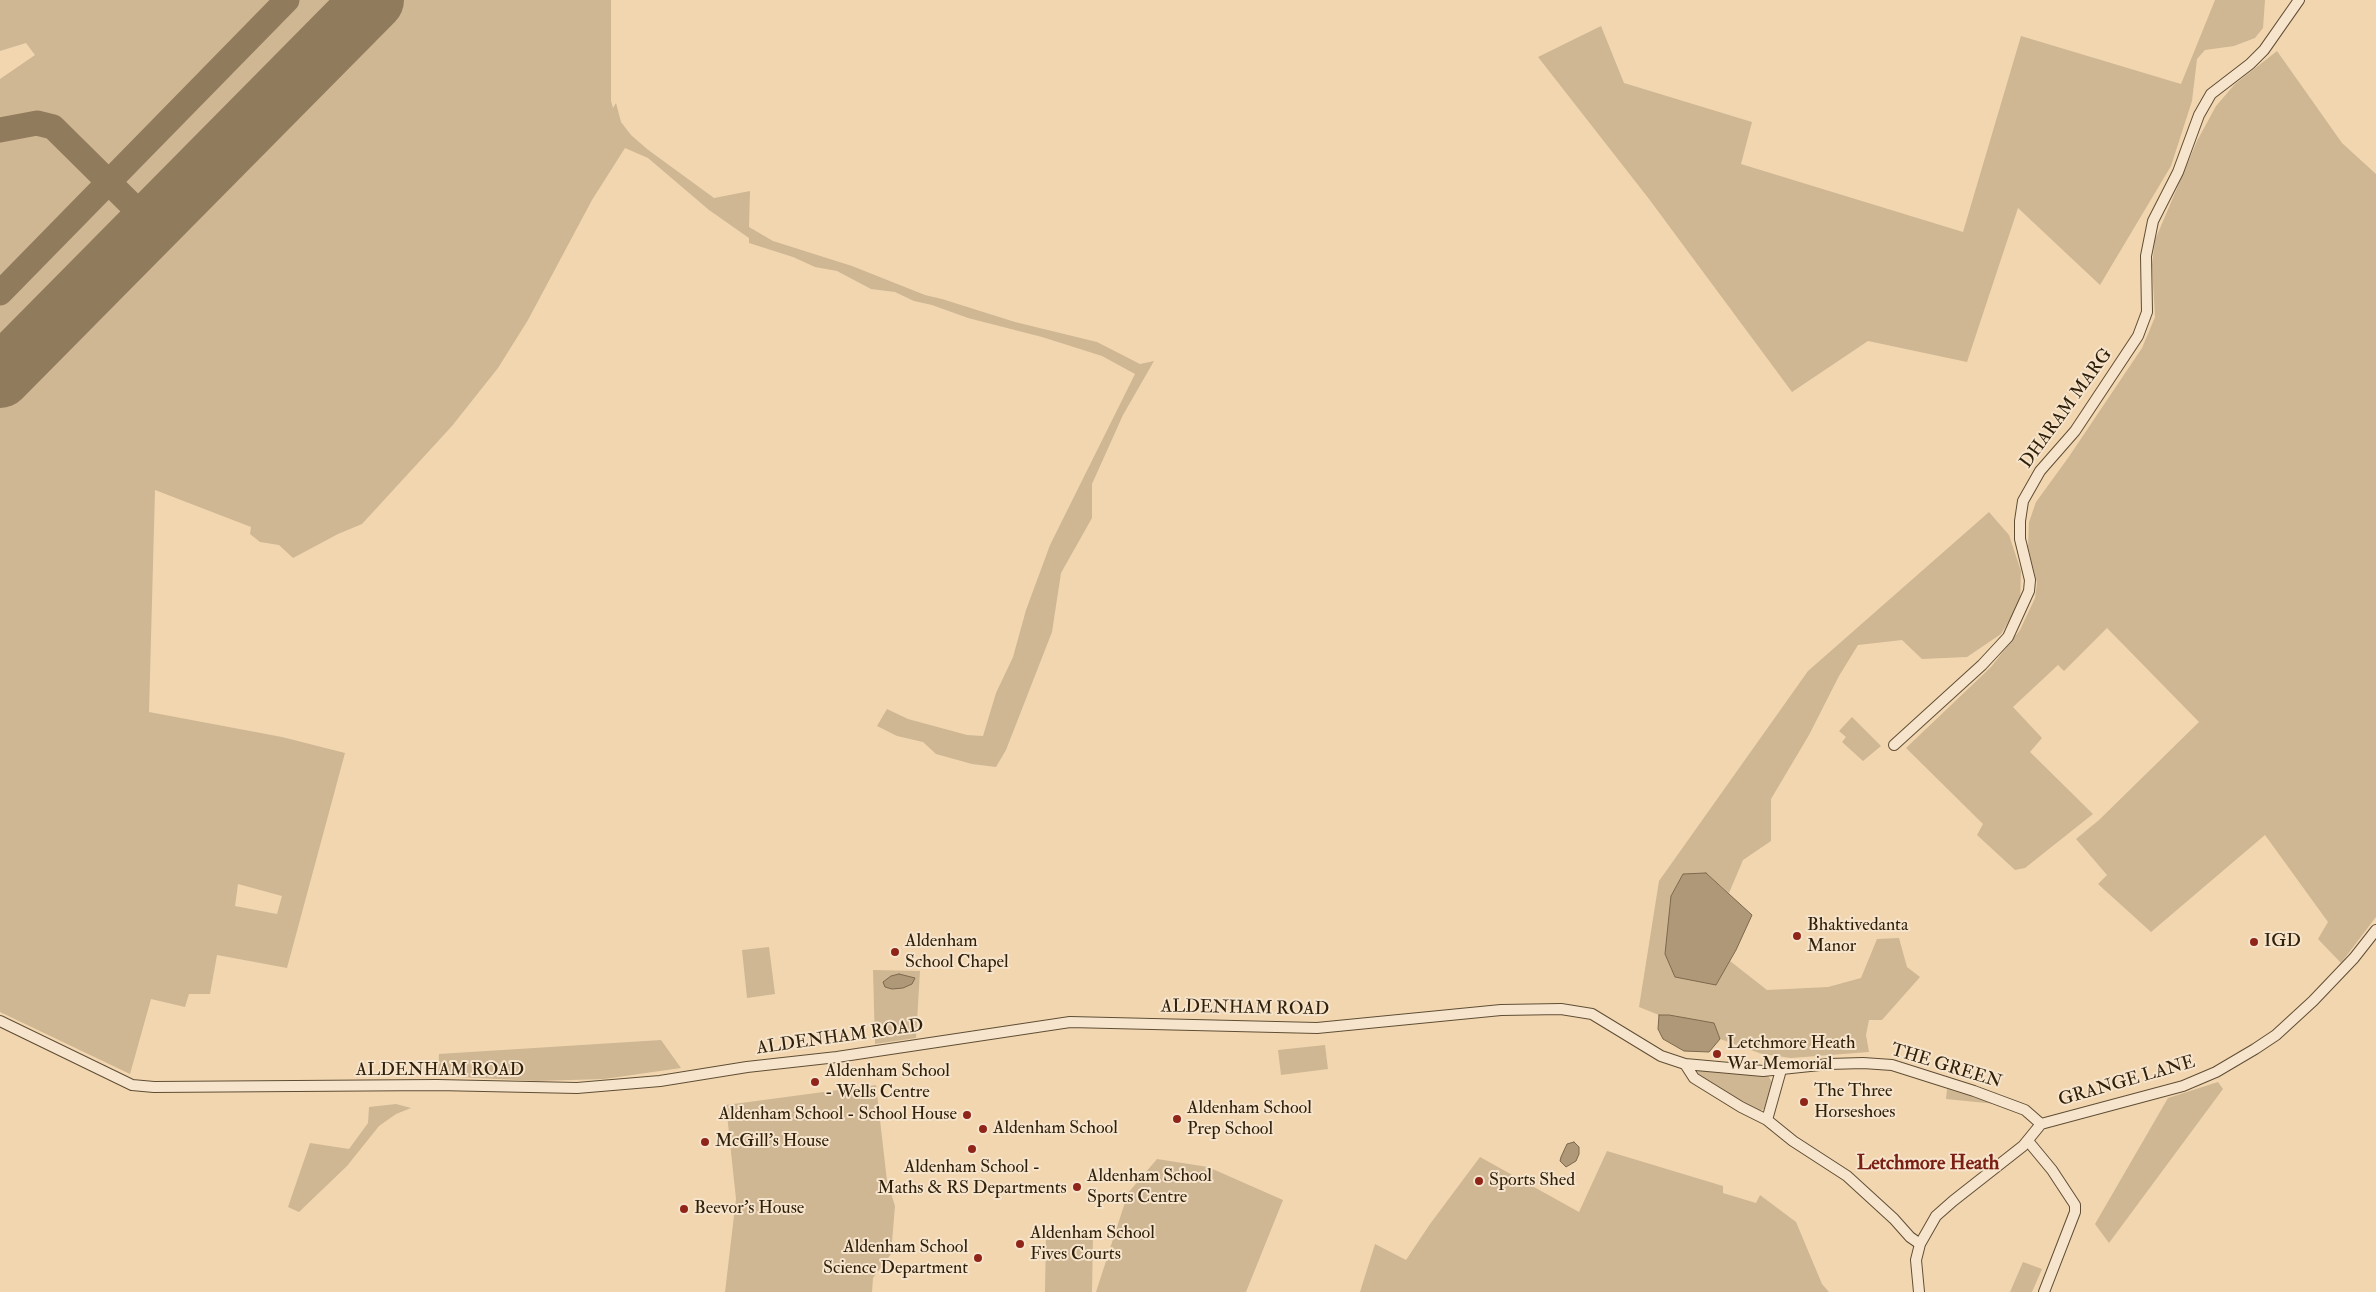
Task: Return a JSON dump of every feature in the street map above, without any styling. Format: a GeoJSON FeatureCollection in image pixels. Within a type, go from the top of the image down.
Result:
{"type":"FeatureCollection","features":[{"type":"Feature","properties":{"kind":"street","name":"DHARAM MARG"},"geometry":{"type":"LineString","coordinates":[[1894,745],[1982,665],[2008,637],[2029,591],[2030,580],[2020,539],[2023,501],[2040,471],[2075,431],[2138,336],[2147,312],[2146,256],[2153,221],[2178,172],[2199,114],[2211,94],[2250,64],[2264,50],[2299,0]]}},
{"type":"Feature","properties":{"kind":"street","name":"GRANGE LANE"},"geometry":{"type":"LineString","coordinates":[[2041,1124],[2183,1086],[2216,1072],[2276,1035],[2313,1001],[2354,958],[2376,930]]}},
{"type":"Feature","properties":{"kind":"street","name":"ALDENHAM ROAD"},"geometry":{"type":"LineString","coordinates":[[0,1021],[123,1082],[154,1087],[438,1085],[577,1088],[660,1082],[747,1067],[836,1057],[1070,1022],[1317,1028],[1536,1008],[1571,1010],[1592,1014],[1647,1049],[1685,1064]]}},
{"type":"Feature","properties":{"kind":"street","name":"THE GREEN"},"geometry":{"type":"LineString","coordinates":[[1685,1064],[1763,1071],[1837,1063],[1892,1065],[2016,1106],[2032,1114],[2041,1124]]}},
{"type":"Feature","properties":{"kind":"street"},"geometry":{"type":"LineString","coordinates":[[1685,1064],[1694,1078],[1740,1107],[1767,1120],[1793,1141],[1847,1176],[1894,1219],[1910,1237],[1920,1244]]}},
{"type":"Feature","properties":{"kind":"street"},"geometry":{"type":"LineString","coordinates":[[1767,1120],[1781,1070]]}},
{"type":"Feature","properties":{"kind":"street"},"geometry":{"type":"LineString","coordinates":[[1919,1292],[1916,1260],[1920,1244],[1944,1209],[2028,1141],[2041,1124]]}},
{"type":"Feature","properties":{"kind":"street"},"geometry":{"type":"LineString","coordinates":[[2028,1141],[2052,1170],[2075,1205],[2075,1212],[2044,1292]]}},
{"type":"Feature","properties":{"kind":"shaded area"},"geometry":{"type":"Polygon","coordinates":[[[0,0],[343,0],[0,347],[0,135],[40,126],[35,118],[0,125],[0,79],[35,55],[26,43],[0,51],[0,0]]]}},
{"type":"Feature","properties":{"kind":"shaded area"},"geometry":{"type":"Polygon","coordinates":[[[402,0],[611,0],[611,101],[613,108],[616,103],[621,122],[631,135],[647,149],[714,198],[750,191],[749,227],[773,241],[852,266],[925,295],[1015,322],[1097,342],[1140,364],[1154,361],[1123,415],[1092,484],[1092,518],[1061,573],[1052,632],[1006,750],[996,767],[972,764],[936,754],[923,742],[897,736],[877,726],[887,709],[908,719],[967,735],[983,736],[996,693],[1013,657],[1026,610],[1050,545],[1135,374],[1102,356],[1042,337],[968,318],[932,305],[914,301],[895,292],[871,289],[837,271],[815,267],[793,257],[749,243],[749,238],[709,210],[648,158],[625,148],[592,200],[528,320],[498,368],[452,426],[362,524],[338,534],[293,558],[279,545],[260,542],[250,534],[251,527],[155,490],[149,712],[282,737],[345,753],[287,968],[217,955],[210,994],[189,994],[185,1007],[151,999],[130,1074],[0,1012],[0,406],[402,0]],[[238,884],[235,906],[277,914],[282,896],[238,884]]]}},
{"type":"Feature","properties":{"kind":"shaded area"},"geometry":{"type":"Polygon","coordinates":[[[2215,0],[2265,0],[2263,28],[2255,38],[2234,46],[2205,50],[2197,59],[2192,101],[2171,166],[2100,285],[2018,208],[1967,362],[1868,341],[1792,392],[1649,199],[1538,57],[1601,26],[1624,83],[1752,122],[1741,164],[1963,232],[2021,36],[2181,84],[2215,0]]]}},
{"type":"Feature","properties":{"kind":"shaded area"},"geometry":{"type":"Polygon","coordinates":[[[2277,51],[2342,143],[2376,174],[2376,917],[2341,963],[2318,939],[2328,922],[2265,835],[2151,932],[2098,884],[2107,875],[2076,839],[2099,820],[2199,722],[2107,628],[2064,671],[2058,665],[2013,707],[2042,738],[2030,752],[2093,814],[2025,868],[2015,870],[1977,835],[1983,824],[1906,748],[1991,667],[2020,630],[2035,598],[2037,583],[2028,547],[2029,522],[2036,502],[2142,348],[2155,317],[2152,265],[2155,240],[2197,141],[2216,106],[2235,84],[2277,51]]]}},
{"type":"Feature","properties":{"kind":"shaded area"},"geometry":{"type":"Polygon","coordinates":[[[1989,512],[2009,535],[2021,571],[2020,603],[2001,634],[1967,657],[1922,659],[1902,640],[1858,645],[1839,676],[1809,735],[1771,799],[1771,841],[1743,860],[1729,893],[1706,873],[1683,874],[1671,896],[1716,985],[1730,961],[1767,990],[1828,987],[1861,978],[1877,939],[1899,938],[1907,967],[1920,977],[1882,1020],[1869,1020],[1866,1035],[1869,1052],[1791,1058],[1762,1054],[1720,1039],[1714,1023],[1659,1015],[1639,1007],[1659,881],[1808,671],[1989,512]]]}},
{"type":"Feature","properties":{"kind":"shaded area"},"geometry":{"type":"Polygon","coordinates":[[[1852,717],[1881,746],[1863,761],[1842,742],[1846,737],[1839,731],[1852,717]]]}},
{"type":"Feature","properties":{"kind":"shaded area"},"geometry":{"type":"Polygon","coordinates":[[[1706,873],[1752,915],[1736,950],[1716,985],[1675,977],[1665,954],[1671,896],[1683,874],[1706,873]]]}},
{"type":"Feature","properties":{"kind":"shaded area"},"geometry":{"type":"Polygon","coordinates":[[[769,947],[775,994],[747,998],[742,950],[769,947]]]}},
{"type":"Feature","properties":{"kind":"shaded area"},"geometry":{"type":"Polygon","coordinates":[[[873,970],[920,971],[916,1038],[875,1044],[873,970]]]}},
{"type":"Feature","properties":{"kind":"shaded area"},"geometry":{"type":"Polygon","coordinates":[[[899,974],[915,978],[912,984],[903,988],[892,989],[885,987],[883,982],[891,976],[899,974]]]}},
{"type":"Feature","properties":{"kind":"shaded area"},"geometry":{"type":"Polygon","coordinates":[[[1659,1015],[1714,1023],[1720,1039],[1709,1052],[1684,1051],[1663,1039],[1658,1029],[1659,1015]]]}},
{"type":"Feature","properties":{"kind":"shaded area"},"geometry":{"type":"Polygon","coordinates":[[[661,1040],[681,1068],[604,1079],[537,1081],[438,1076],[439,1054],[661,1040]]]}},
{"type":"Feature","properties":{"kind":"shaded area"},"geometry":{"type":"Polygon","coordinates":[[[1325,1045],[1328,1069],[1281,1075],[1278,1050],[1325,1045]]]}},
{"type":"Feature","properties":{"kind":"shaded area"},"geometry":{"type":"Polygon","coordinates":[[[1698,1070],[1767,1074],[1772,1082],[1764,1109],[1759,1111],[1739,1101],[1697,1076],[1698,1070]]]}},
{"type":"Feature","properties":{"kind":"shaded area"},"geometry":{"type":"Polygon","coordinates":[[[2218,1082],[2223,1089],[2109,1243],[2095,1224],[2168,1098],[2218,1082]]]}},
{"type":"Feature","properties":{"kind":"shaded area"},"geometry":{"type":"Polygon","coordinates":[[[876,1085],[887,1181],[895,1206],[891,1254],[873,1278],[872,1292],[725,1292],[736,1199],[726,1105],[876,1085]]]}},
{"type":"Feature","properties":{"kind":"shaded area"},"geometry":{"type":"Polygon","coordinates":[[[1947,1089],[1996,1104],[1946,1099],[1947,1089]]]}},
{"type":"Feature","properties":{"kind":"shaded area"},"geometry":{"type":"Polygon","coordinates":[[[396,1104],[411,1108],[396,1114],[379,1126],[347,1166],[299,1212],[288,1207],[310,1143],[349,1149],[368,1123],[369,1107],[396,1104]]]}},
{"type":"Feature","properties":{"kind":"shaded area"},"geometry":{"type":"Polygon","coordinates":[[[1574,1142],[1579,1147],[1579,1154],[1576,1161],[1566,1167],[1560,1161],[1561,1157],[1567,1144],[1574,1142]]]}},
{"type":"Feature","properties":{"kind":"shaded area"},"geometry":{"type":"Polygon","coordinates":[[[1607,1151],[1723,1186],[1723,1193],[1756,1203],[1760,1195],[1796,1222],[1822,1284],[1829,1292],[1360,1292],[1375,1244],[1406,1260],[1430,1224],[1480,1157],[1579,1212],[1607,1151]]]}},
{"type":"Feature","properties":{"kind":"shaded area"},"geometry":{"type":"Polygon","coordinates":[[[1157,1159],[1208,1167],[1283,1200],[1246,1292],[1096,1292],[1128,1193],[1157,1159]]]}},
{"type":"Feature","properties":{"kind":"shaded area"},"geometry":{"type":"Polygon","coordinates":[[[1093,1234],[1092,1292],[1045,1292],[1046,1235],[1093,1234]]]}},
{"type":"Feature","properties":{"kind":"shaded area"},"geometry":{"type":"Polygon","coordinates":[[[2023,1262],[2042,1269],[2032,1292],[2010,1292],[2023,1262]]]}},
{"type":"Feature","properties":{"kind":"taxiway"},"geometry":{"type":"LineString","coordinates":[[0,293],[287,0]]}},
{"type":"Feature","properties":{"kind":"taxiway"},"geometry":{"type":"LineString","coordinates":[[0,130],[37,123],[53,127],[151,224]]}},
{"type":"Feature","properties":{"kind":"runway"},"geometry":{"type":"LineString","coordinates":[[0,377],[373,0]]}},
{"type":"Feature","properties":{"kind":"place","name":"Bhaktivedanta Manor"},"geometry":{"type":"Point","coordinates":[1797,936]}},
{"type":"Feature","properties":{"kind":"place","name":"IGD"},"geometry":{"type":"Point","coordinates":[2254,942]}},
{"type":"Feature","properties":{"kind":"place","name":"Aldenham School Chapel"},"geometry":{"type":"Point","coordinates":[895,952]}},
{"type":"Feature","properties":{"kind":"place","name":"Letchmore Heath War Memorial"},"geometry":{"type":"Point","coordinates":[1717,1054]}},
{"type":"Feature","properties":{"kind":"place","name":"Aldenham School - Wells Centre"},"geometry":{"type":"Point","coordinates":[815,1082]}},
{"type":"Feature","properties":{"kind":"place","name":"The Three Horseshoes"},"geometry":{"type":"Point","coordinates":[1804,1102]}},
{"type":"Feature","properties":{"kind":"place","name":"Aldenham School - School House"},"geometry":{"type":"Point","coordinates":[967,1115]}},
{"type":"Feature","properties":{"kind":"place","name":"Aldenham School Prep School"},"geometry":{"type":"Point","coordinates":[1177,1119]}},
{"type":"Feature","properties":{"kind":"place","name":"Aldenham School"},"geometry":{"type":"Point","coordinates":[983,1129]}},
{"type":"Feature","properties":{"kind":"place","name":"McGill's House"},"geometry":{"type":"Point","coordinates":[705,1142]}},
{"type":"Feature","properties":{"kind":"place","name":"Aldenham School - Maths & RS Departments"},"geometry":{"type":"Point","coordinates":[972,1149]}},
{"type":"Feature","properties":{"kind":"place","name":"Sports Shed"},"geometry":{"type":"Point","coordinates":[1479,1181]}},
{"type":"Feature","properties":{"kind":"place","name":"Aldenham School Sports Centre"},"geometry":{"type":"Point","coordinates":[1077,1187]}},
{"type":"Feature","properties":{"kind":"place","name":"Beevor's House"},"geometry":{"type":"Point","coordinates":[684,1209]}},
{"type":"Feature","properties":{"kind":"place","name":"Aldenham School Fives Courts"},"geometry":{"type":"Point","coordinates":[1020,1244]}},
{"type":"Feature","properties":{"kind":"place","name":"Aldenham School Science Department"},"geometry":{"type":"Point","coordinates":[978,1258]}},
{"type":"Feature","properties":{"kind":"district","name":"Letchmore Heath"},"geometry":{"type":"Point","coordinates":[1928,1165]}}]}
